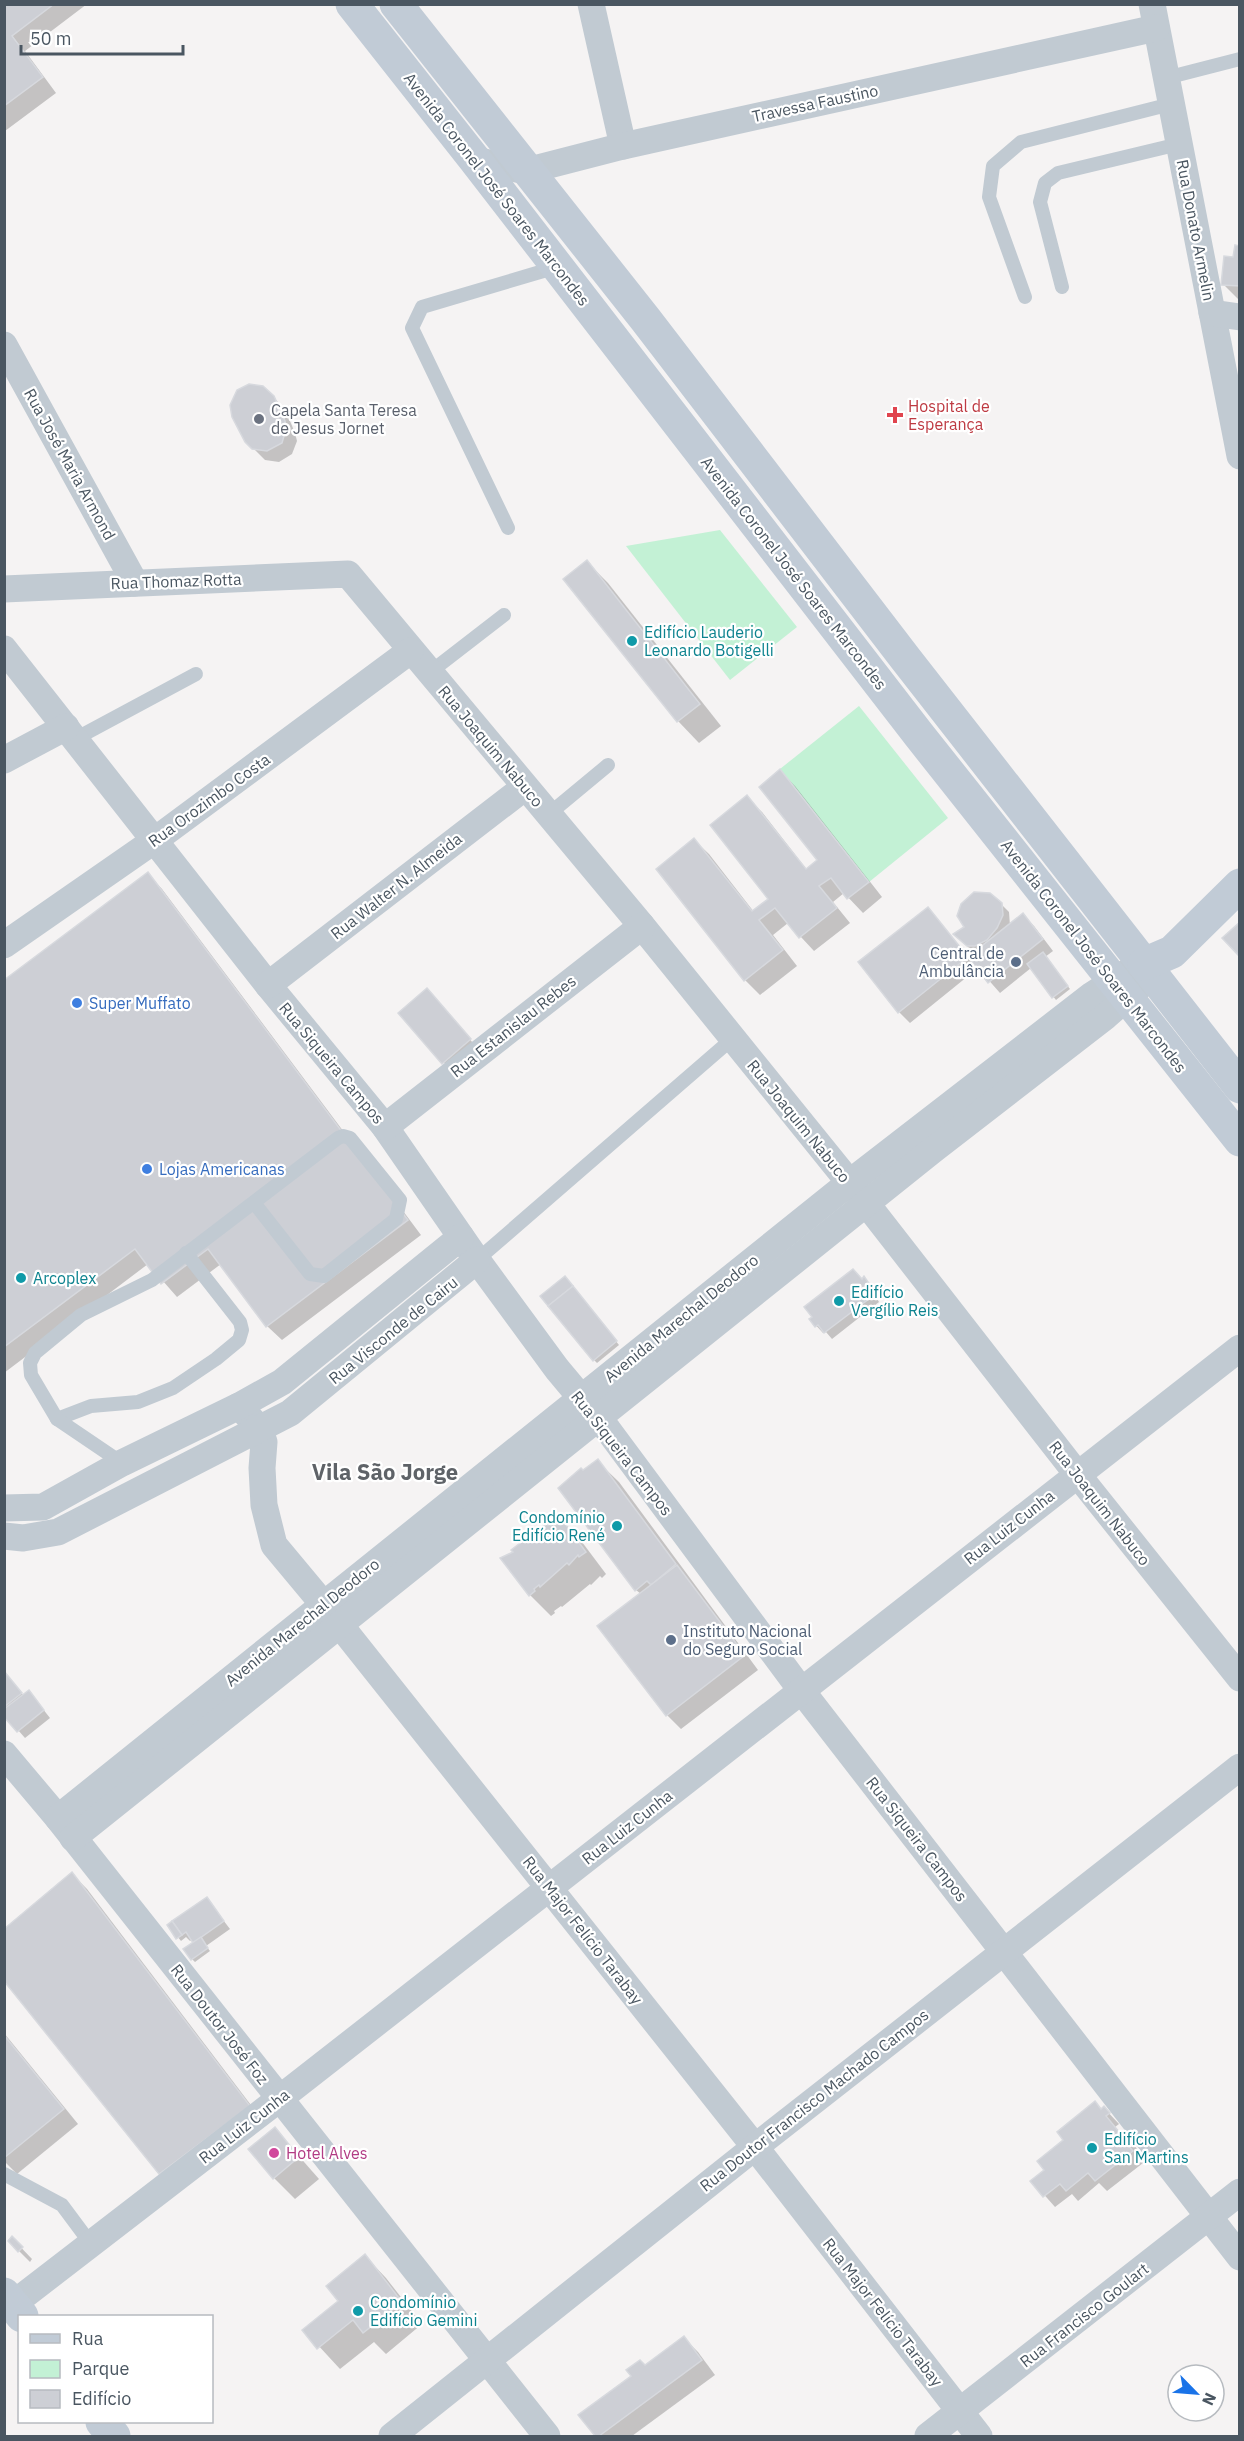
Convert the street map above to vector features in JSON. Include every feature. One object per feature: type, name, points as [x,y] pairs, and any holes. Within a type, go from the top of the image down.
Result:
[{"type":"main road","name":"Avenida Coronel José Soares Marcondes","points":[[352,4],[558,267],[891,668],[948,712],[1239,1087]]},
{"type":"main road","name":"Avenida Coronel José Soares Marcondes","points":[[396,4],[646,320],[891,668],[920,735],[1239,1140]]},
{"type":"main road","points":[[1148,969],[1172,952],[1239,885]]},
{"type":"main road","points":[[104,2423],[114,2436]]},
{"type":"street","points":[[591,4],[623,146]]},
{"type":"street","name":"Travessa Faustino","points":[[474,159],[526,171],[1154,16]]},
{"type":"street","name":"Rua Donato Armelin","points":[[1154,16],[1239,456]]},
{"type":"street","points":[[1212,313],[1239,317]]},
{"type":"street","name":"Rua José Maria Armond","points":[[4,345],[135,583]]},
{"type":"street","name":"Rua Thomaz Rotta","points":[[4,589],[348,574]]},
{"type":"street","name":"Rua Joaquim Nabuco","points":[[348,574],[642,926],[858,1193],[1239,1678]]},
{"type":"street","name":"Rua Siqueira Campos","points":[[4,649],[268,985],[385,1127],[477,1260],[801,1690],[1239,2257]]},
{"type":"street","name":"Rua Orozimbo Costa","points":[[4,945],[154,840],[410,651]]},
{"type":"street","points":[[4,760],[70,733]]},
{"type":"street","name":"Rua Walter N. Almeida","points":[[268,985],[525,787]]},
{"type":"street","name":"Rua Estanislau Rebes","points":[[385,1127],[642,926]]},
{"type":"street","name":"Avenida Marechal Deodoro","points":[[65,1828],[858,1193],[1148,969]]},
{"type":"street","name":"Rua Visconde de Cairu","points":[[4,1508],[43,1507],[122,1463],[239,1406],[282,1382],[461,1237]]},
{"type":"street","name":"Rua Visconde de Cairu","points":[[4,1536],[24,1538],[58,1532],[290,1413],[477,1260]]},
{"type":"street","name":"Rua Luiz Cunha","points":[[13,2305],[1239,1348]]},
{"type":"street","points":[[239,1406],[259,1428]]},
{"type":"street","name":"Rua Major Felício Tarabay","points":[[259,1428],[264,1442],[262,1468],[264,1505],[274,1545],[755,2147],[979,2436]]},
{"type":"street","name":"Rua Doutor José Foz","points":[[6,1759],[65,1828],[547,2436]]},
{"type":"street","name":"Rua Doutor Francisco Machado Campos","points":[[392,2436],[1239,1767]]},
{"type":"street","name":"Rua Francisco Goulart","points":[[928,2436],[1239,2192]]},
{"type":"lane","points":[[1166,78],[1239,59]]},
{"type":"lane","points":[[1025,297],[989,197],[993,166],[1021,142],[1171,104]]},
{"type":"lane","points":[[1062,287],[1040,202],[1045,183],[1058,173],[1179,144]]},
{"type":"lane","points":[[507,528],[412,328],[422,307],[558,267]]},
{"type":"lane","points":[[429,673],[504,615]]},
{"type":"lane","points":[[70,733],[196,674]]},
{"type":"lane","points":[[920,735],[948,712]]},
{"type":"lane","points":[[549,814],[608,765]]},
{"type":"lane","name":"Rua Visconde de Cairu","points":[[477,1260],[732,1039]]},
{"type":"lane","points":[[122,1463],[57,1419],[31,1375],[30,1363],[35,1353],[81,1315],[152,1280],[343,1136],[350,1138],[400,1200],[396,1219],[324,1276],[318,1277],[310,1274],[255,1203]]},
{"type":"lane","points":[[57,1419],[91,1406],[138,1402],[173,1388],[216,1359],[239,1340],[242,1330],[240,1322],[186,1253]]},
{"type":"lane","points":[[4,2174],[62,2205],[91,2244]]},
{"type":"green space","points":[[720,530],[797,627],[730,680],[626,546]]},
{"type":"green space","points":[[859,706],[948,818],[869,882],[780,769]]},
{"type":"building","points":[[4,4],[54,4],[12,36],[43,77],[4,106]]},
{"type":"building","points":[[1235,245],[1240,246],[1240,286],[1221,285],[1224,256],[1233,257]]},
{"type":"building","name":"Capela Santa Teresa de Jesus Jornet","points":[[249,384],[263,386],[274,396],[285,421],[286,429],[282,443],[267,451],[252,449],[245,442],[232,417],[230,405],[237,390]]},
{"type":"building","name":"Edifício Lauderio Leonardo Botigelli","points":[[587,560],[700,704],[677,722],[563,579]]},
{"type":"building","points":[[780,769],[869,882],[847,899],[831,878],[819,886],[837,908],[799,938],[775,908],[759,920],[783,950],[744,981],[656,869],[694,838],[752,911],[768,899],[710,825],[747,795],[806,869],[817,860],[759,787]]},
{"type":"building","points":[[148,872],[408,1220],[266,1327],[208,1249],[161,1284],[135,1249],[4,1347],[4,980]]},
{"type":"building","points":[[974,892],[990,893],[1002,903],[1003,915],[997,928],[987,940],[975,946],[967,946],[953,934],[964,927],[957,916],[961,904]]},
{"type":"building","points":[[928,907],[968,957],[898,1013],[858,962]]},
{"type":"building","points":[[1023,913],[1043,939],[988,983],[968,957]]},
{"type":"building","points":[[1240,922],[1240,957],[1222,938]]},
{"type":"building","points":[[1043,952],[1068,986],[1052,998],[1027,964]]},
{"type":"building","points":[[427,988],[471,1039],[442,1064],[398,1013]]},
{"type":"building","name":"Edifício Vergílio Reis","points":[[853,1269],[862,1279],[864,1276],[874,1295],[824,1333],[818,1325],[815,1327],[809,1319],[812,1317],[804,1307]]},
{"type":"building","points":[[565,1276],[573,1286],[548,1306],[540,1296]]},
{"type":"building","points":[[573,1286],[617,1341],[593,1361],[548,1306]]},
{"type":"building","name":"Condomínio Edifício René","points":[[598,1459],[676,1564],[651,1585],[647,1581],[635,1591],[558,1488],[581,1468],[583,1470]]},
{"type":"building","points":[[558,1514],[586,1552],[579,1557],[578,1555],[569,1565],[567,1563],[540,1587],[539,1585],[534,1589],[535,1591],[529,1596],[500,1558],[513,1552],[511,1550],[546,1523],[548,1525],[553,1522],[551,1520]]},
{"type":"building","name":"Instituto Nacional do Seguro Social","points":[[677,1565],[745,1655],[666,1716],[597,1626]]},
{"type":"building","points":[[4,1671],[22,1693],[4,1707]]},
{"type":"building","points":[[29,1690],[44,1710],[17,1732],[4,1717],[4,1709]]},
{"type":"building","points":[[72,1872],[250,2106],[159,2174],[4,1981],[4,1929]]},
{"type":"building","points":[[207,1897],[224,1921],[193,1943],[186,1932],[182,1935],[172,1921]]},
{"type":"building","points":[[172,1921],[182,1935],[176,1939],[167,1925]]},
{"type":"building","points":[[201,1937],[208,1948],[191,1960],[183,1949]]},
{"type":"building","points":[[4,2035],[64,2109],[4,2158]]},
{"type":"building","name":"Edifício San Martins","points":[[1095,2101],[1101,2109],[1104,2106],[1110,2113],[1106,2116],[1124,2138],[1127,2136],[1132,2142],[1128,2145],[1133,2151],[1095,2181],[1088,2173],[1066,2191],[1060,2184],[1043,2197],[1030,2181],[1044,2170],[1037,2161],[1063,2140],[1057,2132]]},
{"type":"building","name":"Hotel Alves","points":[[275,2127],[299,2157],[273,2179],[248,2149]]},
{"type":"building","points":[[12,2236],[23,2247],[18,2252],[8,2241]]},
{"type":"building","name":"Condomínio Edifício Gemini","points":[[365,2254],[402,2302],[363,2333],[353,2320],[317,2349],[302,2330],[338,2301],[326,2286]]},
{"type":"building","points":[[684,2336],[702,2360],[599,2436],[595,2436],[578,2415],[631,2376],[626,2370],[640,2360],[645,2365]]},
{"type":"place","name":"Hospital de Esperança","points":[[895,415]]},
{"type":"place","name":"Capela Santa Teresa de Jesus Jornet","points":[[259,419]]},
{"type":"place","name":"Edifício Lauderio Leonardo Botigelli","points":[[632,641]]},
{"type":"place","name":"Central de Ambulância","points":[[1016,962]]},
{"type":"place","name":"Super Muffato","points":[[77,1003]]},
{"type":"place","name":"Lojas Americanas","points":[[147,1169]]},
{"type":"place","name":"Arcoplex","points":[[21,1278]]},
{"type":"place","name":"Edifício Vergílio Reis","points":[[839,1301]]},
{"type":"place","name":"Condomínio Edifício René","points":[[617,1526]]},
{"type":"place","name":"Instituto Nacional do Seguro Social","points":[[671,1640]]},
{"type":"place","name":"Edifício San Martins","points":[[1092,2148]]},
{"type":"place","name":"Hotel Alves","points":[[274,2153]]},
{"type":"place","name":"Condomínio Edifício Gemini","points":[[358,2311]]},
{"type":"district","name":"Vila São Jorge","points":[[385,1472]]}]
